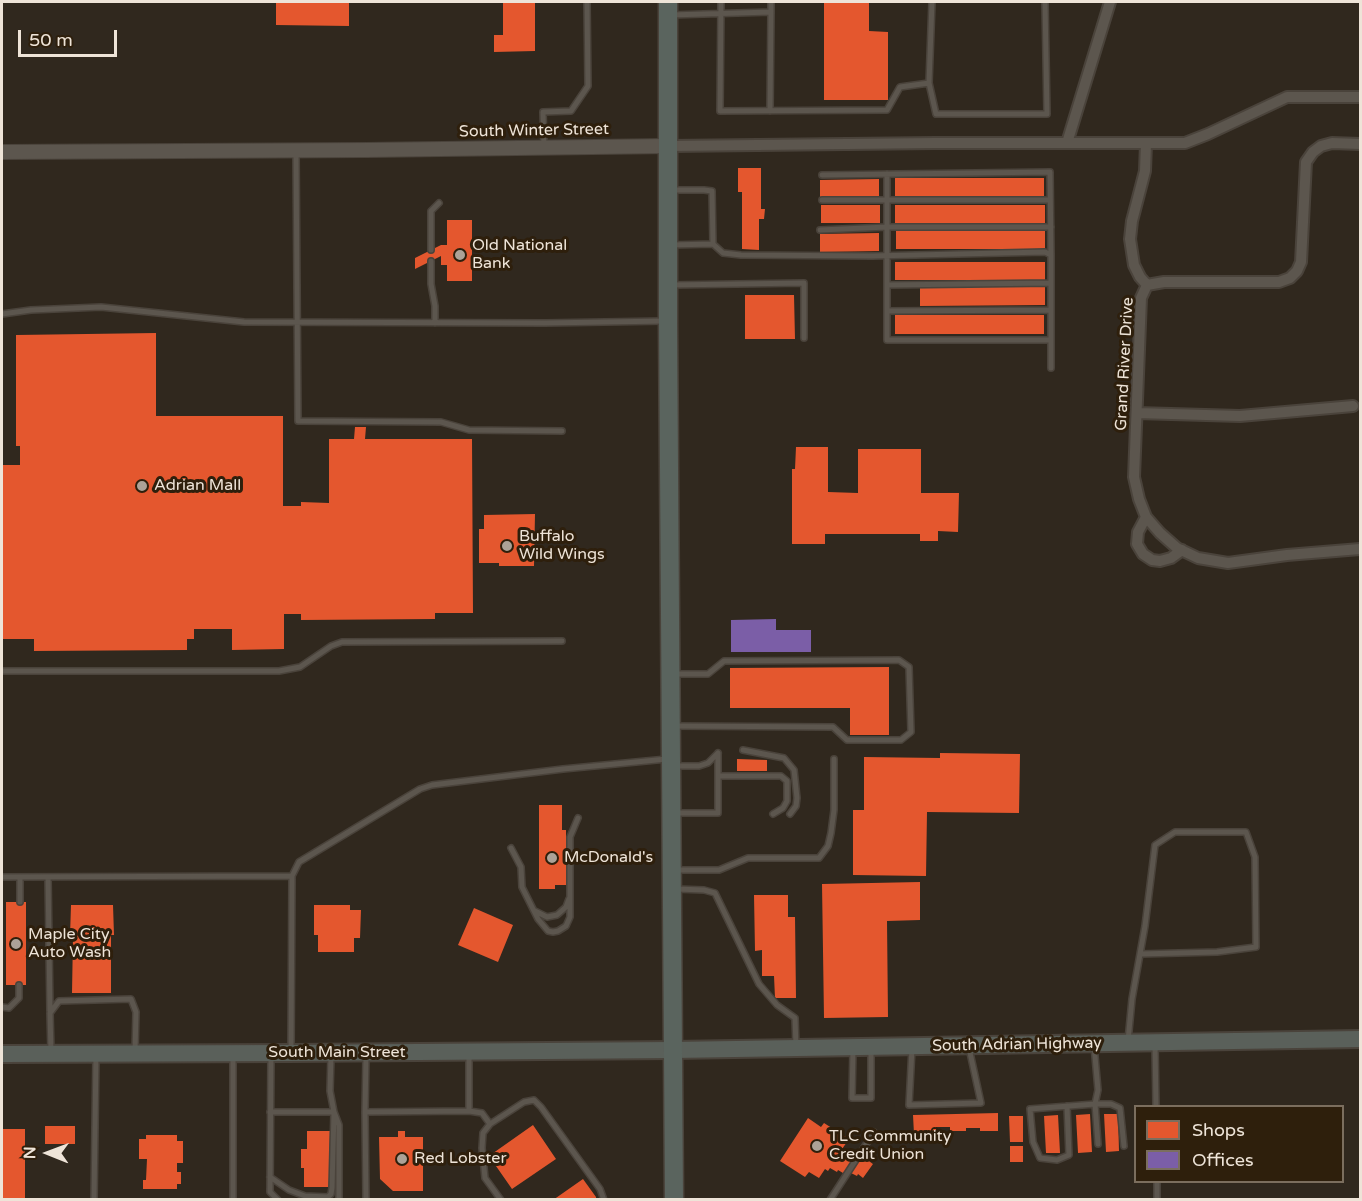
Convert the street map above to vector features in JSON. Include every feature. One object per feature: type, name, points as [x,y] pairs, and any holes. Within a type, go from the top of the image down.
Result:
[{"type":"highway","points":[[668,8],[674,1200]]},
{"type":"main road","name":"South Adrian Highway","points":[[673,1050],[1360,1040]]},
{"type":"main road","name":"South Main Street","points":[[2,1054],[673,1050]]},
{"type":"street","points":[[1067,143],[1110,2]]},
{"type":"street","name":"South Winter Street","points":[[2,152],[296,151],[935,142],[1185,143],[1287,97],[1360,97]]},
{"type":"street","points":[[1146,143],[1145,171],[1132,221],[1130,239],[1134,265],[1147,285]]},
{"type":"street","name":"Grand River Drive","points":[[1360,144],[1332,143],[1321,146],[1306,162],[1301,262],[1298,271],[1290,278],[1279,282],[1164,282],[1147,285],[1141,298],[1134,477],[1139,500],[1146,517],[1177,548],[1198,558],[1228,563],[1360,549]]},
{"type":"street","points":[[1137,413],[1240,416],[1353,406]]},
{"type":"street","points":[[1146,517],[1138,532],[1137,544],[1143,554],[1152,560],[1160,561],[1171,558],[1182,550]]},
{"type":"lane","points":[[544,148],[543,111],[571,111],[588,86],[587,2]]},
{"type":"lane","points":[[721,2],[720,111],[886,110],[900,87],[929,83]]},
{"type":"lane","points":[[770,111],[771,2]]},
{"type":"lane","points":[[932,2],[929,83],[936,114],[1047,114],[1045,2]]},
{"type":"lane","points":[[668,8],[721,14],[771,12]]},
{"type":"lane","points":[[296,151],[298,421],[441,422],[469,430],[562,431]]},
{"type":"lane","points":[[822,175],[1050,172],[1051,368]]},
{"type":"lane","points":[[887,174],[887,340],[1051,340]]},
{"type":"lane","points":[[668,190],[712,191],[713,244]]},
{"type":"lane","points":[[822,200],[1050,200]]},
{"type":"lane","points":[[431,250],[431,211],[439,203]]},
{"type":"lane","points":[[820,230],[887,227],[1050,227]]},
{"type":"lane","points":[[668,245],[713,244],[723,253],[741,255],[1036,252],[1051,255]]},
{"type":"lane","points":[[431,261],[435,322]]},
{"type":"lane","points":[[668,285],[804,283],[804,338]]},
{"type":"lane","points":[[887,285],[1051,283]]},
{"type":"lane","points":[[2,314],[32,310],[100,307],[223,320],[297,322],[668,321]]},
{"type":"lane","points":[[887,311],[1051,310]]},
{"type":"lane","points":[[2,671],[279,671],[300,668],[331,646],[342,642],[562,641]]},
{"type":"lane","points":[[671,674],[708,674],[724,661],[899,660],[909,667],[911,732],[901,740],[847,740],[833,727],[671,726]]},
{"type":"lane","points":[[743,750],[784,758],[794,770],[798,798],[796,807],[790,814]]},
{"type":"lane","points":[[291,1053],[292,876],[299,862],[420,789],[432,785],[671,762],[699,766],[708,763],[718,753],[718,813],[672,813]]},
{"type":"lane","points":[[672,870],[719,870],[748,858],[819,858],[828,846],[831,833],[834,810],[834,759]]},
{"type":"lane","points":[[718,776],[781,776],[787,781],[787,801],[783,808],[773,814]]},
{"type":"lane","points":[[512,848],[521,867],[522,887],[534,910],[546,929],[550,932],[558,931],[569,921],[570,837],[578,818]]},
{"type":"lane","points":[[1128,1043],[1132,999],[1140,954],[1145,926],[1155,845],[1175,832],[1246,832],[1255,857],[1256,947],[1217,952],[1140,954]]},
{"type":"lane","points":[[2,878],[292,876]]},
{"type":"lane","points":[[20,877],[20,902]]},
{"type":"lane","points":[[48,877],[51,1054]]},
{"type":"lane","points":[[672,889],[704,890],[715,893],[759,984],[777,1005],[795,1018],[796,1048]]},
{"type":"lane","points":[[534,910],[547,917],[557,915],[566,907],[570,895]]},
{"type":"lane","points":[[2,1007],[9,1008],[19,998],[19,985]]},
{"type":"lane","points":[[50,1012],[58,1001],[131,999],[136,1012],[135,1054]]},
{"type":"lane","points":[[1154,1042],[1156,1105]]},
{"type":"lane","points":[[1094,1043],[1098,1090],[1095,1104],[1098,1144]]},
{"type":"lane","points":[[912,1046],[909,1105],[981,1103],[968,1045]]},
{"type":"lane","points":[[853,1047],[852,1098],[871,1098],[871,1047]]},
{"type":"lane","points":[[469,1052],[469,1111]]},
{"type":"lane","points":[[94,1200],[96,1053]]},
{"type":"lane","points":[[233,1053],[233,1200]]},
{"type":"lane","points":[[271,1053],[270,1192],[278,1200]]},
{"type":"lane","points":[[332,1053],[330,1091],[339,1125],[339,1200]]},
{"type":"lane","points":[[366,1053],[366,1200]]},
{"type":"lane","points":[[501,1200],[485,1178],[483,1133],[490,1124],[524,1102],[534,1100],[600,1189],[604,1200]]},
{"type":"lane","points":[[1067,1106],[1069,1155],[1057,1160],[1040,1158],[1033,1142],[1030,1109],[1067,1106],[1095,1104],[1111,1104],[1120,1108],[1124,1146]]},
{"type":"lane","points":[[365,1112],[469,1111],[482,1113],[490,1124]]},
{"type":"lane","points":[[270,1112],[334,1112]]},
{"type":"lane","points":[[270,1177],[289,1190],[305,1196],[328,1197],[331,1194],[334,1112]]},
{"type":"lane","points":[[830,1200],[874,1132]]},
{"type":"lane","points":[[1157,1183],[1157,1200]]},
{"type":"building: Shops","points":[[276,2],[349,2],[349,26],[276,25]]},
{"type":"building: Shops","points":[[503,2],[535,2],[535,51],[494,52],[494,35],[503,35]]},
{"type":"building: Shops","points":[[824,2],[869,2],[869,31],[888,32],[888,100],[824,100]]},
{"type":"building: Shops","points":[[738,168],[761,168],[761,209],[765,209],[764,219],[759,219],[759,250],[742,249],[742,192],[738,192]]},
{"type":"building: Shops","points":[[895,178],[1044,178],[1044,197],[895,197]]},
{"type":"building: Shops","points":[[879,179],[879,197],[820,197],[820,180]]},
{"type":"building: Shops","points":[[821,205],[880,205],[880,223],[821,223]]},
{"type":"building: Shops","points":[[895,205],[1045,205],[1045,224],[895,224]]},
{"type":"building: Shops","name":"Old National Bank","points":[[447,220],[472,220],[472,281],[447,281],[447,265],[441,265],[441,256],[415,269],[415,258],[441,245],[447,245]]},
{"type":"building: Shops","points":[[896,230],[1045,230],[1045,249],[896,249]]},
{"type":"building: Shops","points":[[879,233],[879,251],[820,252],[820,234]]},
{"type":"building: Shops","points":[[895,262],[1045,262],[1045,280],[895,280]]},
{"type":"building: Shops","points":[[1045,286],[1045,305],[920,306],[920,287]]},
{"type":"building: Shops","points":[[745,295],[794,295],[795,339],[745,339]]},
{"type":"building: Shops","points":[[895,315],[1044,315],[1044,334],[895,334]]},
{"type":"building: Shops","name":"Adrian Mall","points":[[156,333],[156,416],[283,416],[283,506],[301,506],[301,502],[329,503],[329,439],[354,439],[355,427],[366,427],[365,439],[472,439],[473,613],[435,613],[435,619],[301,620],[301,614],[284,614],[284,649],[232,650],[232,629],[194,629],[194,639],[187,639],[187,650],[34,651],[34,639],[2,639],[2,465],[20,465],[20,446],[16,446],[16,335]]},
{"type":"building: Shops","points":[[796,447],[828,447],[828,492],[858,493],[858,449],[921,449],[921,493],[959,493],[958,532],[938,531],[938,541],[920,541],[920,534],[825,534],[825,544],[792,544],[792,469],[795,469]]},
{"type":"building: Shops","name":"Buffalo Wild Wings","points":[[535,514],[534,566],[499,566],[499,563],[479,563],[479,529],[484,529],[484,515]]},
{"type":"building: Shops","points":[[889,667],[889,735],[850,735],[850,708],[730,708],[730,668]]},
{"type":"building: Shops","points":[[940,753],[1020,754],[1019,813],[927,812],[926,876],[853,875],[853,810],[864,810],[864,757],[940,758]]},
{"type":"building: Shops","points":[[737,759],[767,760],[767,771],[737,771]]},
{"type":"building: Shops","name":"McDonald's","points":[[539,805],[562,805],[562,830],[566,830],[566,885],[555,885],[555,889],[539,889]]},
{"type":"building: Shops","points":[[920,882],[920,920],[887,921],[888,1017],[824,1018],[822,884]]},
{"type":"building: Shops","points":[[754,895],[788,895],[788,917],[795,917],[796,998],[775,998],[774,976],[762,976],[762,950],[755,951]]},
{"type":"building: Shops","name":"Maple City Auto Wash","points":[[6,902],[26,902],[26,985],[6,985]]},
{"type":"building: Shops","points":[[71,905],[113,905],[111,993],[72,993]]},
{"type":"building: Shops","points":[[314,905],[350,905],[350,910],[361,910],[360,938],[354,938],[354,952],[318,952],[318,935],[314,935]]},
{"type":"building: Shops","points":[[474,908],[513,925],[498,962],[458,945]]},
{"type":"building: Shops","points":[[998,1113],[998,1131],[966,1128],[966,1131],[950,1131],[950,1127],[936,1127],[936,1133],[914,1134],[913,1115]]},
{"type":"building: Shops","points":[[1090,1114],[1092,1152],[1078,1153],[1076,1115]]},
{"type":"building: Shops","points":[[1104,1114],[1118,1114],[1119,1151],[1106,1152]]},
{"type":"building: Shops","points":[[1058,1115],[1060,1153],[1046,1153],[1044,1116]]},
{"type":"building: Shops","points":[[1009,1116],[1023,1116],[1023,1142],[1010,1142]]},
{"type":"building: Shops","name":"TLC Community Credit Union","points":[[808,1118],[821,1127],[824,1123],[849,1139],[840,1152],[851,1159],[852,1156],[857,1160],[866,1159],[873,1164],[863,1178],[858,1174],[857,1176],[851,1173],[850,1175],[845,1171],[843,1173],[838,1170],[837,1172],[830,1168],[828,1171],[825,1169],[819,1178],[809,1172],[805,1177],[780,1161]]},
{"type":"building: Shops","points":[[533,1125],[556,1159],[512,1189],[489,1156]]},
{"type":"building: Shops","points":[[45,1126],[75,1126],[75,1144],[45,1144]]},
{"type":"building: Shops","points":[[2,1129],[25,1129],[25,1200],[2,1200]]},
{"type":"building: Shops","points":[[307,1131],[330,1131],[329,1187],[304,1187],[301,1149],[307,1149]]},
{"type":"building: Shops","name":"Red Lobster","points":[[398,1131],[405,1131],[405,1137],[423,1137],[425,1164],[423,1164],[423,1191],[393,1191],[380,1179],[379,1137],[398,1137]]},
{"type":"building: Shops","points":[[146,1135],[177,1135],[177,1141],[183,1141],[183,1163],[177,1163],[177,1172],[181,1172],[181,1184],[177,1184],[177,1189],[143,1189],[147,1159],[139,1159],[139,1139],[146,1139]]},
{"type":"building: Shops","points":[[1010,1146],[1023,1146],[1023,1162],[1010,1162]]},
{"type":"building: Shops","points":[[583,1179],[596,1200],[553,1200]]},
{"type":"building: Offices","points":[[776,619],[776,630],[811,630],[811,652],[731,652],[731,620]]},
{"type":"place","name":"Old National Bank","points":[[460,255]]},
{"type":"place","name":"Adrian Mall","points":[[142,486]]},
{"type":"place","name":"Buffalo Wild Wings","points":[[507,546]]},
{"type":"place","name":"McDonald's","points":[[552,858]]},
{"type":"place","name":"Maple City Auto Wash","points":[[16,944]]},
{"type":"place","name":"TLC Community Credit Union","points":[[817,1146]]},
{"type":"place","name":"Red Lobster","points":[[402,1159]]}]
